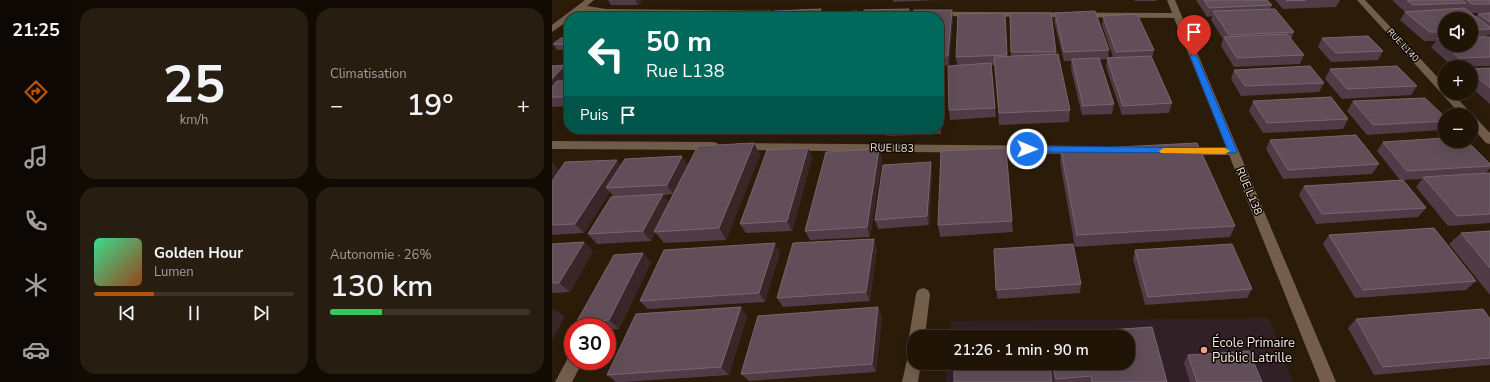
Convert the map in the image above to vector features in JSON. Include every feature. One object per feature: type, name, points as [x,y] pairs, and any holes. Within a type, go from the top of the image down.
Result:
[{"type":"street","points":[[574,12],[590,0]]},
{"type":"street","name":"RUE L138","points":[[1171,0],[1328,382]]},
{"type":"street","name":"RUE L140","points":[[1361,0],[1438,83]]},
{"type":"street","points":[[579,8],[606,11],[720,12]]},
{"type":"street","points":[[944,14],[1177,16]]},
{"type":"street","points":[[552,29],[564,20]]},
{"type":"street","name":"RUE L140","points":[[1453,100],[1461,108]]},
{"type":"street","points":[[1478,127],[1490,140]]},
{"type":"street","name":"RUE L83","points":[[552,145],[1098,150]]},
{"type":"street","points":[[1177,151],[1233,151]]},
{"type":"street","points":[[918,330],[923,294]]},
{"type":"street","points":[[563,382],[570,370]]},
{"type":"street","points":[[910,382],[912,370]]},
{"type":"shaded area","name":"École Primaire Public Latrille","points":[[1269,318],[1293,382],[946,382],[947,370],[1135,370],[1135,330],[950,330],[951,321]]},
{"type":"building","points":[[1204,0],[1267,0],[1272,5],[1209,8]]},
{"type":"building","points":[[1407,0],[1461,0],[1466,3],[1413,5]]},
{"type":"building","points":[[1467,0],[1490,0],[1490,4],[1472,4]]},
{"type":"building","points":[[1464,8],[1469,12],[1438,12],[1438,32],[1430,32],[1405,12]]},
{"type":"building","points":[[821,9],[820,12],[774,11]]},
{"type":"building","points":[[909,9],[909,12],[863,12],[864,10]]},
{"type":"building","points":[[1275,9],[1294,32],[1229,35],[1213,11]]},
{"type":"building","points":[[914,10],[952,10],[948,56],[944,56],[944,12],[914,12]]},
{"type":"building","points":[[1095,11],[1109,50],[1064,52],[1055,13]]},
{"type":"building","points":[[1005,13],[1007,55],[956,57],[958,14]]},
{"type":"building","points":[[1010,13],[1051,13],[1056,52],[1011,52]]},
{"type":"building","points":[[1490,13],[1490,22],[1478,14]]},
{"type":"building","points":[[1137,14],[1154,50],[1116,52],[1103,16]]},
{"type":"building","points":[[1478,18],[1490,27],[1490,29],[1478,30]]},
{"type":"building","points":[[1287,34],[1304,55],[1237,58],[1224,37]]},
{"type":"building","points":[[1368,36],[1383,51],[1336,53],[1322,38]]},
{"type":"building","points":[[1478,37],[1490,37],[1490,57],[1459,58],[1452,52],[1478,52]]},
{"type":"building","points":[[561,38],[564,38],[564,45],[553,44]]},
{"type":"building","points":[[1058,54],[1070,110],[999,113],[994,57]]},
{"type":"building","points":[[1151,56],[1172,103],[1123,106],[1107,58]]},
{"type":"building","points":[[1099,58],[1114,104],[1083,106],[1072,59]]},
{"type":"building","points":[[991,63],[995,108],[949,110],[948,66]]},
{"type":"building","points":[[564,65],[552,79],[552,66]]},
{"type":"building","points":[[1310,66],[1324,83],[1245,86],[1234,70]]},
{"type":"building","points":[[1397,66],[1417,86],[1347,89],[1330,69]]},
{"type":"building","points":[[1490,68],[1490,88],[1478,78],[1478,69]]},
{"type":"building","points":[[557,81],[564,81],[564,97],[552,97],[552,87]]},
{"type":"building","points":[[1331,97],[1348,119],[1267,123],[1253,101]]},
{"type":"building","points":[[1425,98],[1438,110],[1438,121],[1373,125],[1353,101]]},
{"type":"building","points":[[1356,135],[1379,164],[1288,170],[1270,140]]},
{"type":"building","points":[[1438,138],[1438,148],[1474,148],[1490,164],[1490,166],[1407,171],[1383,142]]},
{"type":"building","points":[[754,143],[719,228],[654,232],[698,146]]},
{"type":"building","points":[[1197,143],[1235,226],[1077,235],[1061,150]]},
{"type":"building","points":[[808,148],[787,221],[740,224],[767,150]]},
{"type":"building","points":[[1006,148],[1012,221],[938,225],[941,151]]},
{"type":"building","points":[[879,149],[867,227],[805,231],[826,152]]},
{"type":"building","points":[[682,156],[667,185],[606,188],[625,159]]},
{"type":"building","points":[[617,160],[575,224],[552,225],[552,181],[565,162]]},
{"type":"building","points":[[931,162],[927,216],[875,220],[883,165]]},
{"type":"building","points":[[1490,173],[1490,214],[1457,216],[1423,177]]},
{"type":"building","points":[[1403,180],[1426,208],[1322,214],[1304,186]]},
{"type":"building","points":[[663,194],[643,231],[588,234],[611,197]]},
{"type":"building","points":[[1434,228],[1476,281],[1363,290],[1329,235]]},
{"type":"building","points":[[1490,231],[1490,268],[1461,233]]},
{"type":"building","points":[[874,239],[866,292],[777,298],[793,243]]},
{"type":"building","points":[[584,242],[559,283],[552,283],[552,244]]},
{"type":"building","points":[[775,243],[759,293],[640,301],[664,250]]},
{"type":"building","points":[[1073,244],[1081,284],[996,290],[994,249]]},
{"type":"building","points":[[1232,244],[1252,289],[1148,297],[1135,250]]},
{"type":"building","points":[[643,253],[610,318],[579,318],[614,255]]},
{"type":"building","points":[[741,307],[721,367],[607,375],[609,370],[616,370],[616,356],[636,314]]},
{"type":"building","points":[[878,307],[872,364],[741,374],[758,316]]},
{"type":"building","points":[[1483,309],[1490,319],[1490,358],[1383,367],[1356,319]]},
{"type":"building","points":[[1152,327],[1167,382],[1092,382],[1091,376],[1056,379],[1054,370],[1135,370],[1135,330],[1108,330]]},
{"type":"building","points":[[1249,351],[1262,382],[1197,382],[1188,355]]},
{"type":"building","points":[[954,370],[1051,370],[1052,382],[954,382]]},
{"type":"slow traffic","points":[[1164,151],[1225,151]]},
{"type":"place","name":"École Primaire Public Latrille","points":[[1204,350]]},
{"type":"route","points":[[1027,149],[1233,151],[1194,56]]}]
